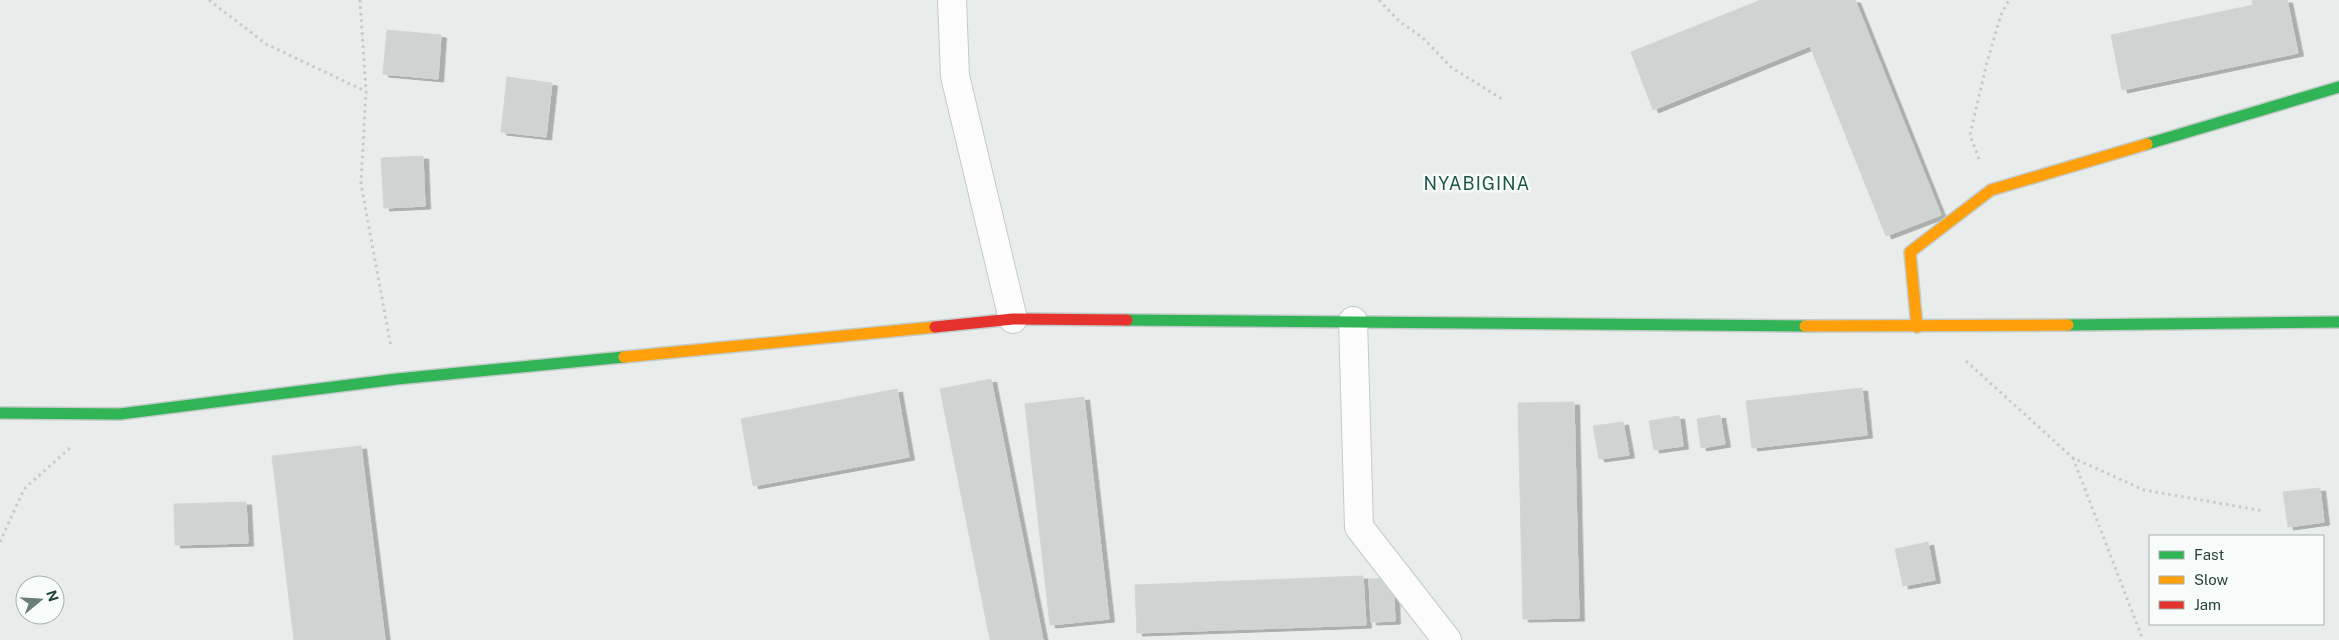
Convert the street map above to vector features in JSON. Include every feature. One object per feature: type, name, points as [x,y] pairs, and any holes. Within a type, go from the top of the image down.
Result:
[{"type":"street","points":[[952,0],[955,76],[1014,319]]},
{"type":"street","points":[[1922,327],[1910,252],[1991,190],[2339,88]]},
{"type":"street","points":[[0,413],[120,414],[397,379],[1014,319],[1922,327],[2339,322]]},
{"type":"street","points":[[1353,321],[1359,527],[1447,640]]},
{"type":"path","points":[[209,0],[266,44],[366,91]]},
{"type":"path","points":[[360,0],[366,91],[361,184],[397,379]]},
{"type":"path","points":[[1379,0],[1400,22],[1422,37],[1452,68],[1502,99]]},
{"type":"path","points":[[1991,190],[1970,135],[1987,62],[2001,15],[2009,0]]},
{"type":"path","points":[[1922,327],[2073,458],[2144,490],[2264,511]]},
{"type":"path","points":[[0,542],[24,489],[75,445]]},
{"type":"path","points":[[2073,458],[2143,640]]},
{"type":"building","points":[[1761,0],[1855,0],[1941,215],[1886,236],[1810,46],[1653,110],[1631,52]]},
{"type":"building","points":[[2252,0],[2287,0],[2298,53],[2122,90],[2111,35],[2253,5]]},
{"type":"building","points":[[387,30],[441,35],[438,79],[383,74]]},
{"type":"building","points":[[507,77],[552,83],[546,137],[501,132]]},
{"type":"building","points":[[423,156],[425,206],[384,208],[381,158]]},
{"type":"building","points":[[991,379],[1043,640],[990,640],[940,389]]},
{"type":"building","points":[[1862,388],[1867,435],[1752,448],[1746,401]]},
{"type":"building","points":[[897,389],[909,457],[753,486],[741,419]]},
{"type":"building","points":[[1084,397],[1109,619],[1050,625],[1025,404]]},
{"type":"building","points":[[1574,402],[1579,618],[1523,619],[1518,403]]},
{"type":"building","points":[[1720,415],[1725,444],[1701,448],[1697,419]]},
{"type":"building","points":[[1679,416],[1683,446],[1654,450],[1649,421]]},
{"type":"building","points":[[1623,422],[1629,455],[1599,459],[1593,426]]},
{"type":"building","points":[[361,446],[385,640],[294,640],[272,456]]},
{"type":"building","points":[[2320,488],[2324,522],[2288,527],[2283,492]]},
{"type":"building","points":[[246,502],[248,543],[175,545],[174,504]]},
{"type":"building","points":[[1928,542],[1935,580],[1903,586],[1895,549]]},
{"type":"building","points":[[1363,576],[1366,625],[1137,633],[1135,585]]},
{"type":"building","points":[[1393,578],[1395,621],[1371,622],[1369,579]]},
{"type":"traffic: fast","points":[[2147,144],[2339,87]]},
{"type":"traffic: fast","points":[[1127,320],[1805,326]]},
{"type":"traffic: fast","points":[[2068,325],[2339,322]]},
{"type":"traffic: fast","points":[[0,413],[120,414],[397,379],[624,357]]},
{"type":"traffic: slow","points":[[1917,327],[1910,252],[1991,190],[2147,144]]},
{"type":"traffic: slow","points":[[1805,326],[2068,325]]},
{"type":"traffic: slow","points":[[624,357],[935,327]]},
{"type":"traffic: jam","points":[[935,327],[1013,319],[1127,320]]},
{"type":"district","name":"NYABIGINA","points":[[1477,184]]}]
